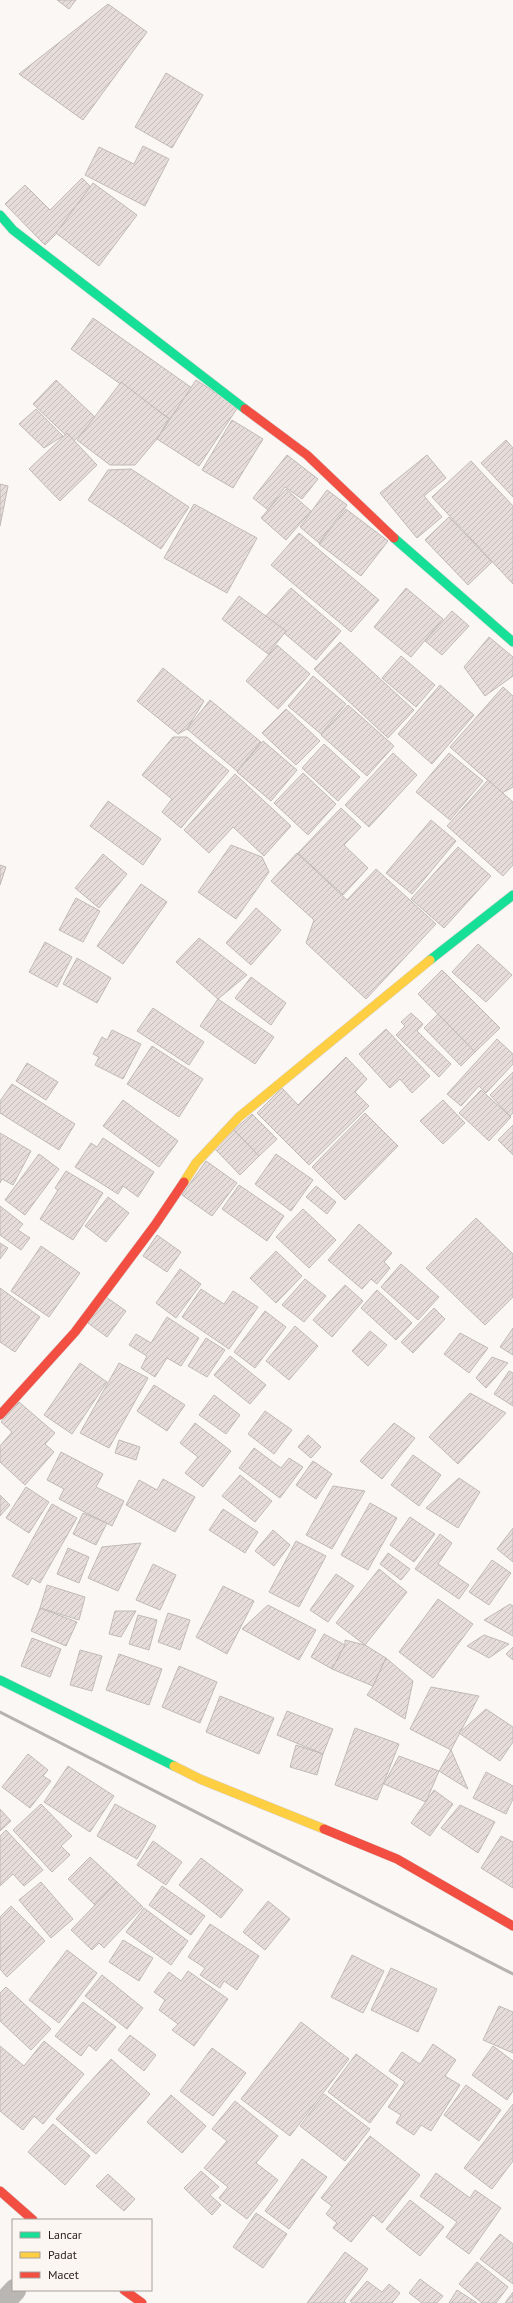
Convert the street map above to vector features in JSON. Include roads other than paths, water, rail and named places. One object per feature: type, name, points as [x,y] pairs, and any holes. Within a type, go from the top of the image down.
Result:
[{"type":"street","points":[[0,215],[19,235],[164,348],[307,455],[392,537],[513,642]]},
{"type":"street","points":[[0,1415],[75,1332],[155,1225],[196,1163],[239,1117],[424,965],[513,896]]},
{"type":"street","points":[[0,1680],[200,1779],[397,1859],[513,1926]]},
{"type":"street","points":[[0,2191],[32,2219]]},
{"type":"street","points":[[3,2303],[14,2291]]},
{"type":"street","points":[[125,2291],[142,2303]]},
{"type":"railway","points":[[0,1712],[513,1974]]}]
